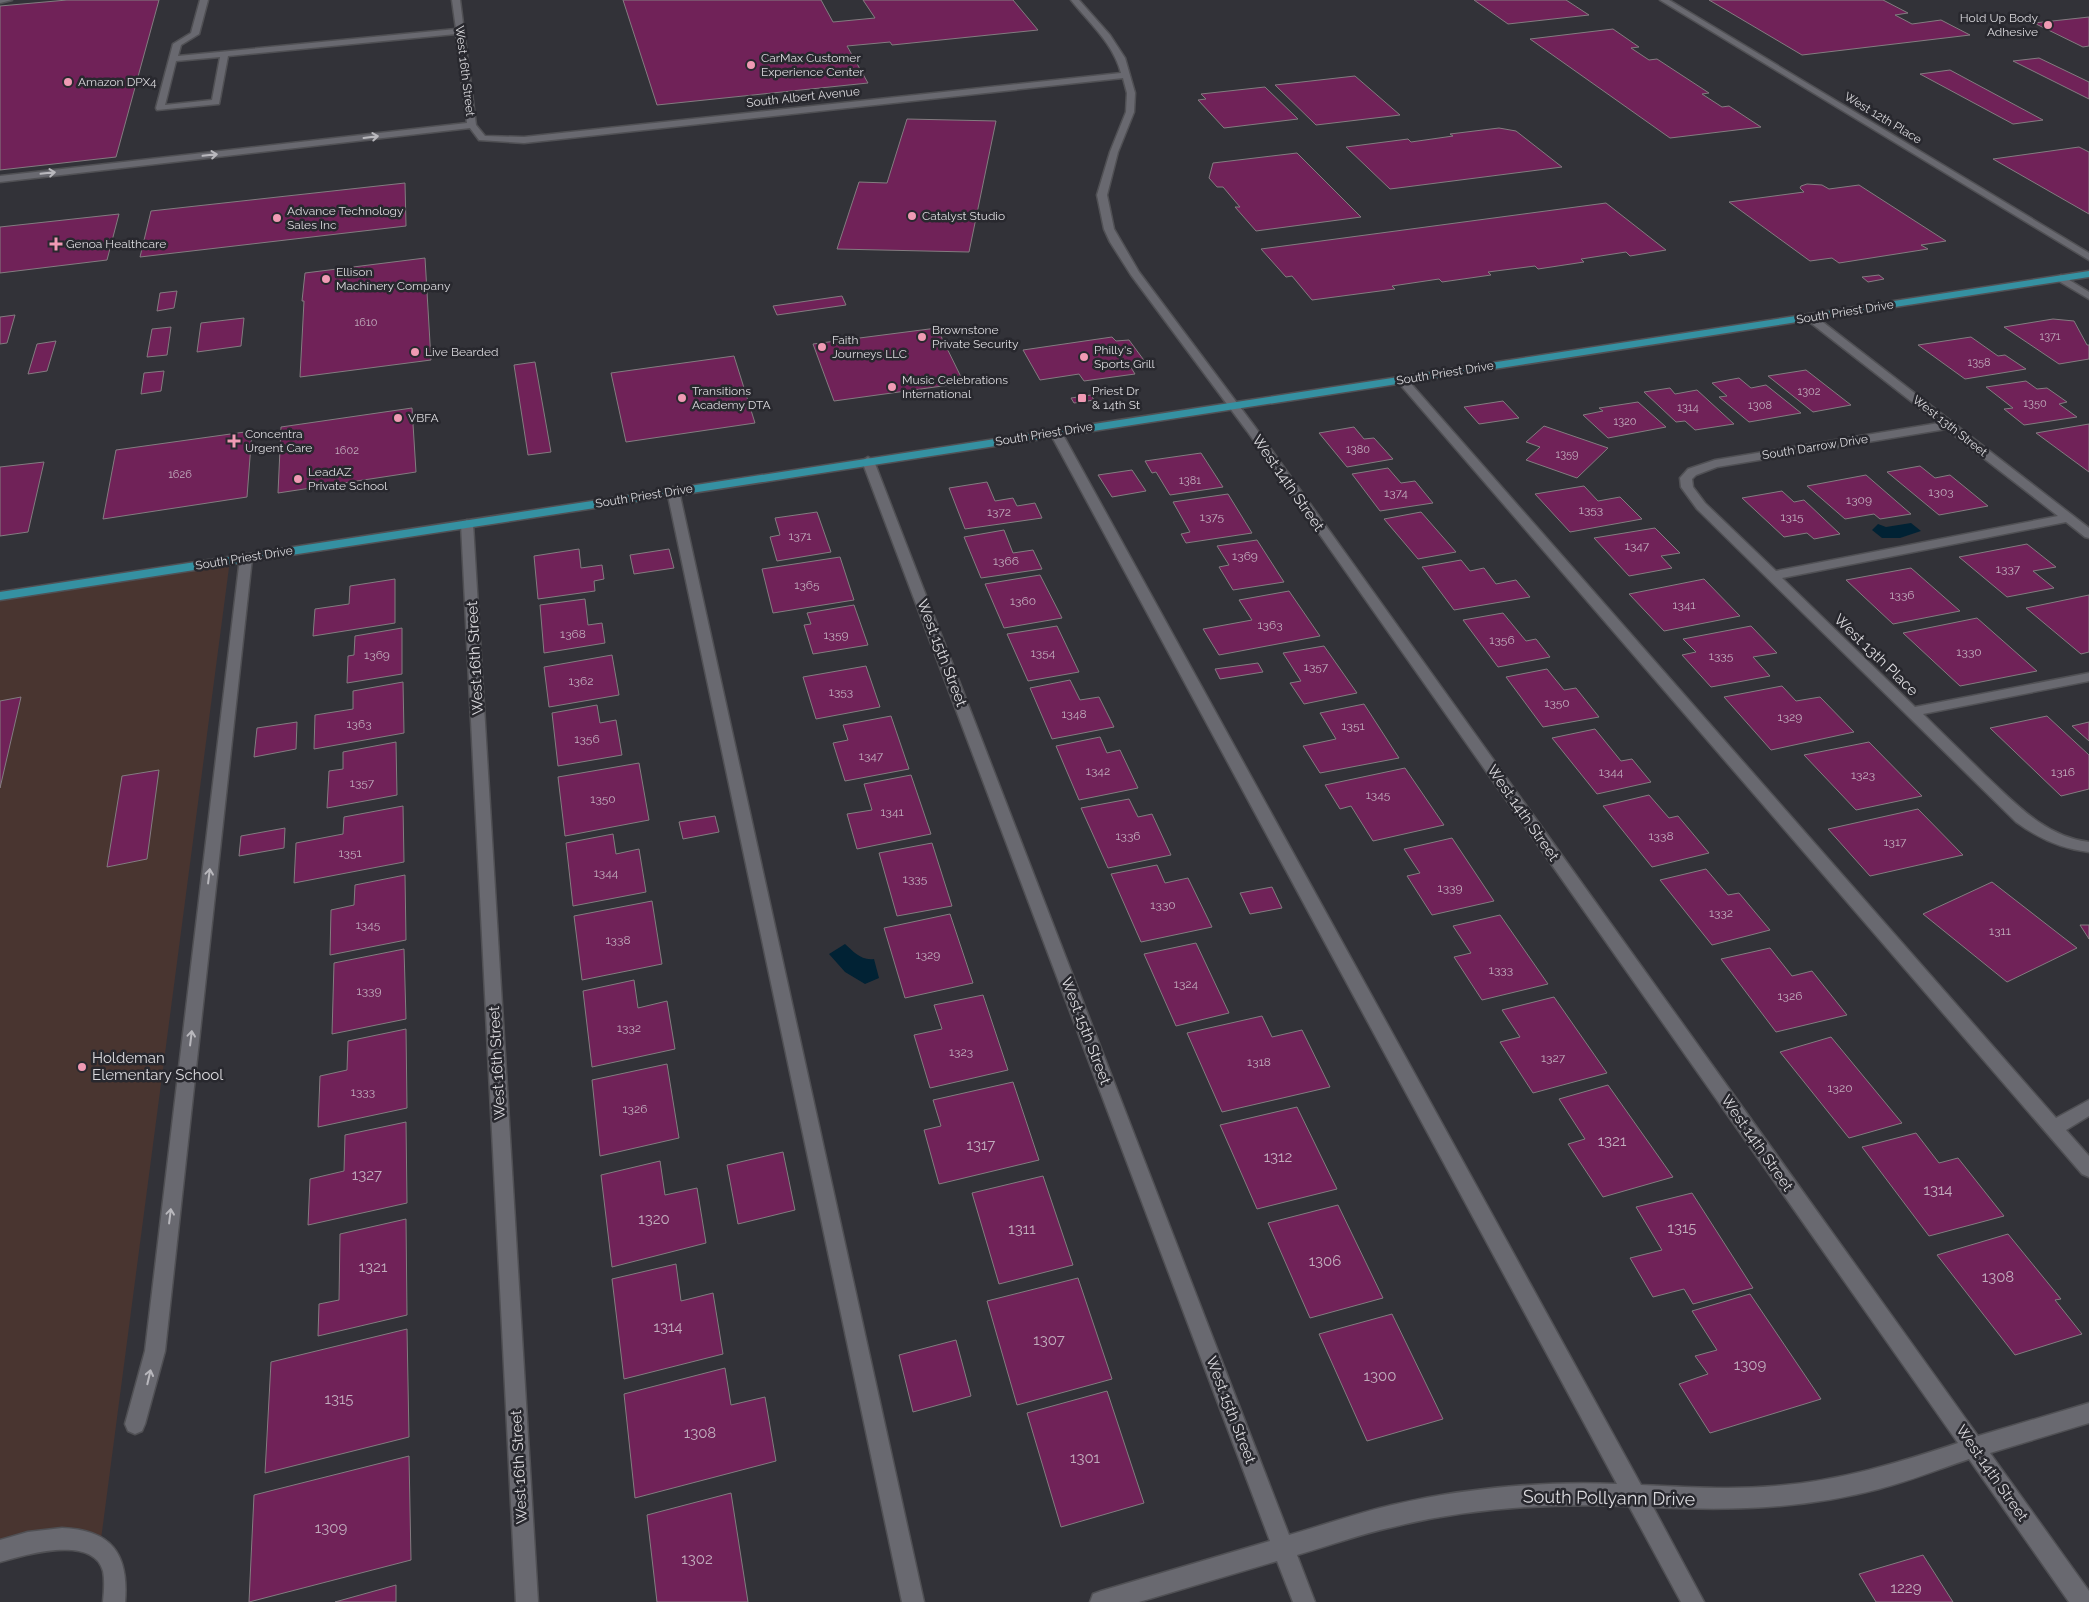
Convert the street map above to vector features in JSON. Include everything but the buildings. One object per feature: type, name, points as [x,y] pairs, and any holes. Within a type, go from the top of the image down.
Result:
[{"type":"main road","name":"South Priest Drive","points":[[0,596],[2089,274]]},
{"type":"street","points":[[0,1],[8,0]]},
{"type":"street","points":[[204,0],[196,34],[177,44],[160,108],[216,102],[224,54]]},
{"type":"street","name":"West 16th Street","points":[[456,0],[472,126],[482,138]]},
{"type":"street","name":"West 14th Street","points":[[1075,0],[1107,36],[1121,58],[1131,93],[1130,112],[1114,152],[1102,195],[1109,228],[1115,242],[1135,273],[1233,405],[2083,1602]]},
{"type":"street","name":"West 12th Place","points":[[1664,0],[2089,257]]},
{"type":"street","points":[[172,59],[460,31]]},
{"type":"street","name":"South Albert Avenue","points":[[482,138],[503,140],[534,139],[1127,75]]},
{"type":"street","points":[[0,179],[472,126]]},
{"type":"street","points":[[2061,278],[2089,296]]},
{"type":"street","name":"West 13th Street","points":[[1811,318],[2089,534]]},
{"type":"street","points":[[1402,380],[2089,1169]]},
{"type":"street","name":"South Darrow Drive","points":[[1686,478],[1692,472],[1715,464],[1948,425]]},
{"type":"street","points":[[1056,432],[1693,1602]]},
{"type":"street","name":"West 15th Street","points":[[868,461],[1304,1602]]},
{"type":"street","name":"West 13th Place","points":[[1686,478],[1687,487],[1701,506],[2021,818],[2039,831],[2059,841],[2089,847]]},
{"type":"street","points":[[673,492],[913,1602]]},
{"type":"street","points":[[1772,576],[2068,518]]},
{"type":"street","name":"West 16th Street","points":[[467,524],[527,1602]]},
{"type":"street","points":[[135,1424],[154,1351],[246,558]]},
{"type":"street","points":[[1911,712],[2089,677]]},
{"type":"street","points":[[2054,1129],[2089,1107]]},
{"type":"street","name":"South Pollyann Drive","points":[[1102,1602],[1392,1516],[1488,1499],[1567,1495],[1635,1495],[1726,1500],[1825,1491],[1867,1482],[2089,1413]]},
{"type":"street","points":[[0,1551],[50,1540],[79,1538],[100,1547],[112,1564],[115,1590],[114,1602]]},
{"type":"shaded area","name":"Holdeman Elementary School","points":[[230,560],[100,1547],[0,1551],[0,596]]},
{"type":"water","points":[[1911,523],[1921,531],[1900,538],[1882,538],[1872,530],[1878,524],[1886,527]]},
{"type":"water","points":[[845,944],[861,957],[874,959],[879,978],[865,984],[845,972],[829,954]]},
{"type":"place","name":"Hold Up Body Adhesive","points":[[2048,25]]},
{"type":"place","name":"CarMax Customer Experience Center","points":[[751,65]]},
{"type":"place","name":"Amazon DPX4","points":[[68,82]]},
{"type":"place","name":"Catalyst Studio","points":[[912,216]]},
{"type":"place","name":"Advance Technology Sales Inc","points":[[277,218]]},
{"type":"place","name":"Genoa Healthcare","points":[[56,244]]},
{"type":"place","name":"Ellison Machinery Company","points":[[326,279]]},
{"type":"place","name":"Brownstone Private Security","points":[[922,337]]},
{"type":"place","name":"Faith Journeys LLC","points":[[822,347]]},
{"type":"place","name":"Live Bearded","points":[[415,352]]},
{"type":"place","name":"Philly's Sports Grill","points":[[1084,357]]},
{"type":"place","name":"Music Celebrations International","points":[[892,387]]},
{"type":"place","name":"Transitions Academy DTA","points":[[682,398]]},
{"type":"place","name":"Priest Dr & 14th St","points":[[1082,398]]},
{"type":"place","name":"VBFA","points":[[398,418]]},
{"type":"place","name":"Concentra Urgent Care","points":[[234,441]]},
{"type":"place","name":"LeadAZ Private School","points":[[298,479]]},
{"type":"place","name":"Holdeman Elementary School","points":[[82,1067]]}]
